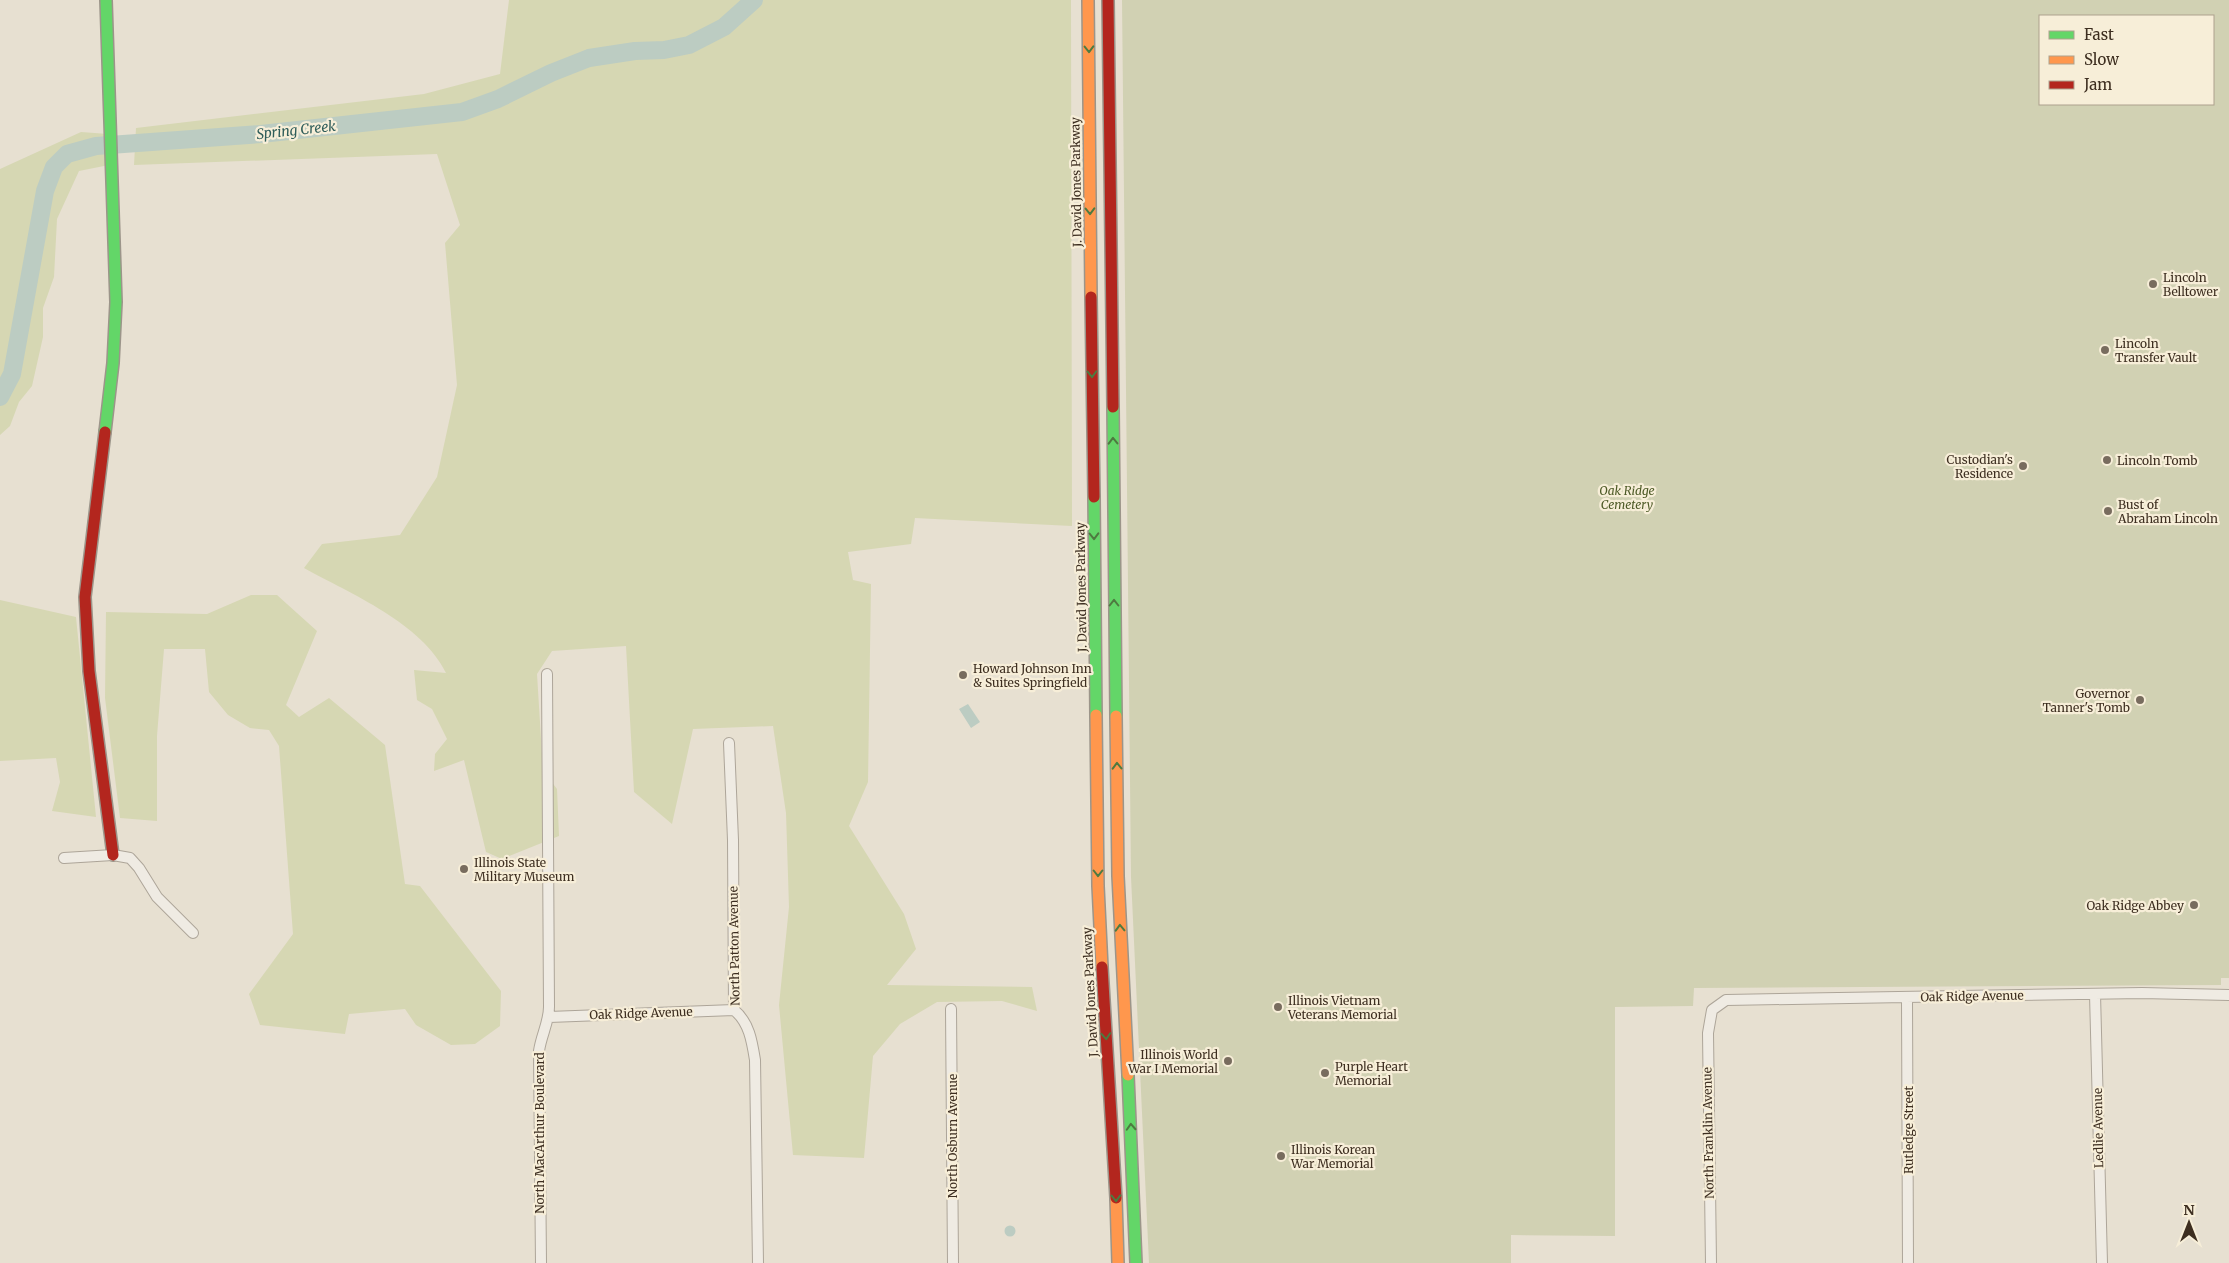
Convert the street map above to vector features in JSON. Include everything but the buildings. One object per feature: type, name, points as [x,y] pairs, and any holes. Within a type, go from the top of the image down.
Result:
[{"type":"main road","points":[[106,0],[116,302],[113,363],[84,597],[89,670],[112,855]]},
{"type":"main road","name":"J. David Jones Parkway","points":[[1088,0],[1098,886],[1101,967],[1114,1149],[1118,1263]]},
{"type":"main road","points":[[1108,0],[1118,876],[1136,1263]]},
{"type":"street","name":"North MacArthur Boulevard","points":[[540,1263],[539,1051],[542,1031],[549,1017],[547,674]]},
{"type":"street","name":"North Patton Avenue","points":[[729,743],[733,840],[734,1010],[741,1016],[748,1029],[755,1060],[758,1263]]},
{"type":"street","points":[[64,858],[112,855],[130,858],[157,897],[193,933]]},
{"type":"street","name":"Ledlie Avenue","points":[[2095,994],[2102,1263]]},
{"type":"street","name":"Oak Ridge Avenue","points":[[1716,1005],[1726,1000],[1763,998],[2229,994]]},
{"type":"street","name":"Rutledge Street","points":[[1907,998],[1908,1263]]},
{"type":"street","name":"North Franklin Avenue","points":[[1710,1263],[1708,1033],[1709,1016],[1716,1005]]},
{"type":"street","name":"North Osburn Avenue","points":[[951,1009],[953,1263]]},
{"type":"street","name":"Oak Ridge Avenue","points":[[549,1017],[734,1010]]},
{"type":"green space","points":[[509,0],[1071,0],[1072,526],[915,518],[911,544],[848,552],[853,580],[871,584],[868,782],[849,826],[904,914],[916,949],[887,985],[1032,987],[1037,1011],[1002,1001],[937,1002],[900,1024],[873,1056],[864,1158],[793,1155],[779,1005],[789,907],[786,813],[773,726],[693,729],[672,824],[634,792],[626,646],[552,651],[537,674],[543,771],[557,789],[559,836],[502,859],[486,852],[464,760],[434,771],[435,754],[447,739],[432,709],[417,700],[414,670],[446,673],[435,655],[420,639],[384,612],[304,568],[322,544],[400,535],[437,477],[457,385],[445,243],[460,225],[437,154],[134,165],[136,128],[424,94],[500,74]]},
{"type":"green space","name":"Oak Ridge Cemetery","points":[[1122,0],[2229,0],[2229,978],[2221,978],[2221,985],[1694,988],[1693,1006],[1615,1007],[1615,1236],[1511,1235],[1511,1263],[1149,1263],[1131,877]]},
{"type":"green space","points":[[81,132],[108,134],[109,165],[79,171],[57,219],[54,277],[43,308],[43,337],[32,386],[19,402],[10,426],[0,435],[0,169]]},
{"type":"green space","points":[[251,595],[277,595],[317,631],[286,705],[299,717],[329,698],[385,745],[405,884],[420,886],[501,991],[500,1026],[475,1044],[451,1045],[416,1025],[405,1009],[349,1014],[345,1034],[260,1025],[249,994],[293,934],[279,746],[269,730],[250,728],[228,715],[209,692],[205,649],[164,649],[157,736],[157,821],[120,818],[105,698],[106,612],[207,614]]},
{"type":"green space","points":[[0,600],[76,617],[96,817],[52,811],[60,782],[56,758],[0,761]]},
{"type":"shaded area","points":[[968,704],[980,722],[971,728],[959,709]]},
{"type":"shaded area","points":[[1010,1225],[1016,1231],[1010,1237],[1004,1231]]},
{"type":"waterway","name":"Spring Creek","points":[[0,397],[12,374],[45,191],[54,167],[67,154],[96,146],[261,134],[462,112],[498,99],[551,73],[589,58],[635,51],[664,50],[689,45],[724,27],[754,0]]},
{"type":"traffic: fast","points":[[105,432],[113,363],[116,302],[106,0]]},
{"type":"traffic: fast","points":[[1113,407],[1116,716]]},
{"type":"traffic: fast","points":[[1094,497],[1096,715]]},
{"type":"traffic: fast","points":[[1128,1075],[1136,1263]]},
{"type":"traffic: slow","points":[[1088,0],[1091,297]]},
{"type":"traffic: slow","points":[[1096,715],[1098,886],[1102,967]]},
{"type":"traffic: slow","points":[[1116,716],[1118,876],[1128,1075]]},
{"type":"traffic: slow","points":[[1116,1198],[1118,1263]]},
{"type":"traffic: jam","points":[[1108,0],[1113,407]]},
{"type":"traffic: jam","points":[[1091,297],[1094,497]]},
{"type":"traffic: jam","points":[[105,432],[85,597],[89,671],[113,855]]},
{"type":"traffic: jam","points":[[1102,967],[1116,1198]]},
{"type":"place","name":"Lincoln Belltower","points":[[2153,284]]},
{"type":"place","name":"Lincoln Transfer Vault","points":[[2105,350]]},
{"type":"place","name":"Lincoln Tomb","points":[[2107,460]]},
{"type":"place","name":"Custodian's Residence","points":[[2023,466]]},
{"type":"place","name":"Bust of Abraham Lincoln","points":[[2108,511]]},
{"type":"place","name":"Howard Johnson Inn & Suites Springfield","points":[[963,675]]},
{"type":"place","name":"Governor Tanner's Tomb","points":[[2140,700]]},
{"type":"place","name":"Illinois State Military Museum","points":[[464,869]]},
{"type":"place","name":"Oak Ridge Abbey","points":[[2194,905]]},
{"type":"place","name":"Illinois Vietnam Veterans Memorial","points":[[1278,1007]]},
{"type":"place","name":"Illinois World War I Memorial","points":[[1228,1061]]},
{"type":"place","name":"Purple Heart Memorial","points":[[1325,1073]]},
{"type":"place","name":"Illinois Korean War Memorial","points":[[1281,1156]]}]
